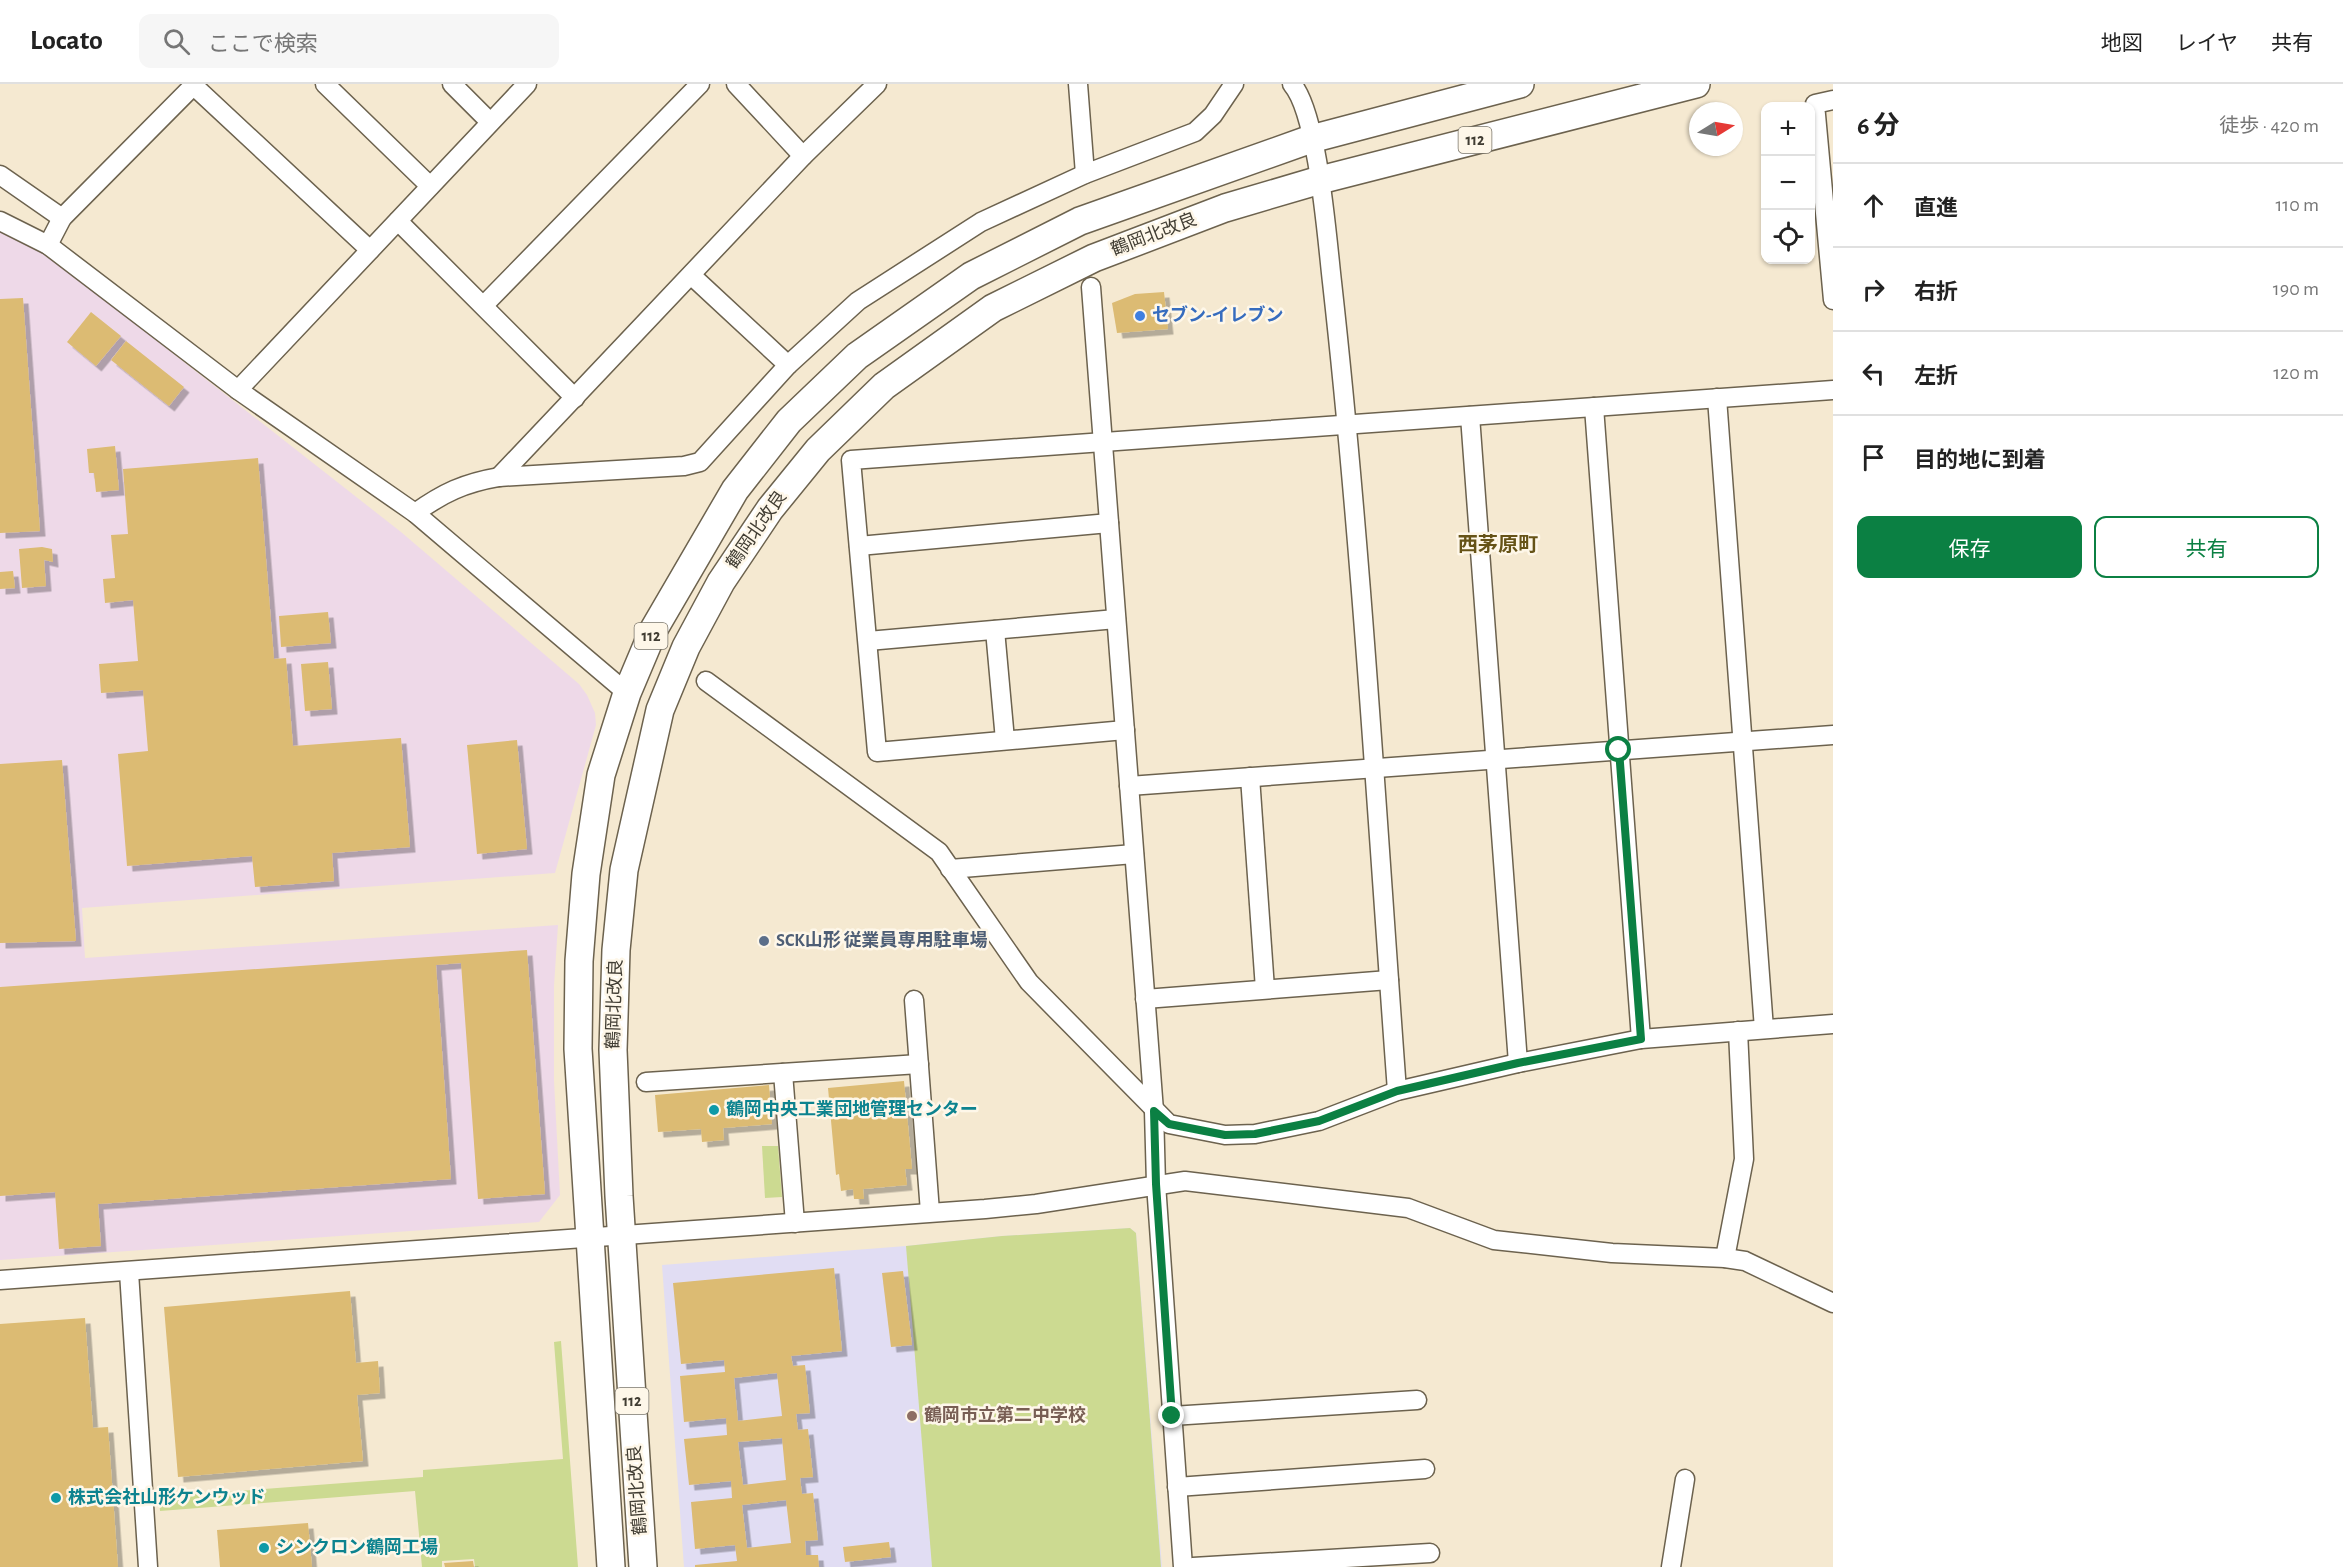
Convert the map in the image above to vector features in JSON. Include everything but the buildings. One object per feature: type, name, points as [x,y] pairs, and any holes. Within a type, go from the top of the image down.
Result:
[{"type":"highway","name":"鶴岡北改良","points":[[611,1567],[578,1049],[579,961],[586,874],[601,775],[627,693],[654,629],[735,490],[789,421],[857,356],[971,276],[1080,221],[1311,139],[1520,84]]},
{"type":"highway","name":"鶴岡北改良","points":[[643,1567],[613,1050],[616,950],[624,870],[660,710],[686,647],[720,582],[770,509],[818,450],[884,386],[993,308],[1094,258],[1225,208],[1320,180],[1696,84]]},
{"type":"street","points":[[325,84],[430,186]]},
{"type":"street","points":[[452,84],[490,122]]},
{"type":"street","points":[[238,390],[527,84]]},
{"type":"street","points":[[484,305],[700,84]]},
{"type":"street","points":[[736,84],[803,156]]},
{"type":"street","points":[[499,477],[803,156],[877,84]]},
{"type":"street","points":[[1078,84],[1084,174]]},
{"type":"street","points":[[415,513],[443,493],[499,477],[684,466],[700,462],[788,365],[858,301],[981,222],[1084,174],[1195,132],[1213,115],[1234,84]]},
{"type":"street","points":[[1292,84],[1301,96],[1320,180],[1348,425],[1397,1091]]},
{"type":"street","points":[[48,245],[62,218],[195,85],[370,250]]},
{"type":"street","points":[[1833,100],[1815,104],[1827,162],[1833,300]]},
{"type":"street","points":[[0,175],[62,218]]},
{"type":"street","points":[[398,220],[575,398]]},
{"type":"street","points":[[0,221],[48,245],[238,390],[415,513],[627,693]]},
{"type":"street","points":[[691,275],[788,365]]},
{"type":"street","points":[[1091,287],[1154,1111],[1156,1184],[1183,1567]]},
{"type":"street","points":[[1125,730],[877,752],[851,460],[1833,390]]},
{"type":"street","points":[[1717,398],[1764,1029]]},
{"type":"street","points":[[1594,407],[1641,1039]]},
{"type":"street","points":[[1470,416],[1518,1063]]},
{"type":"street","points":[[859,546],[1109,523]]},
{"type":"street","points":[[867,641],[1116,619]]},
{"type":"street","points":[[995,630],[1005,740]]},
{"type":"street","points":[[706,681],[939,852],[1029,982],[1169,1124],[1225,1135],[1255,1134],[1319,1121],[1397,1091],[1518,1063],[1641,1039],[1833,1024]]},
{"type":"street","points":[[1129,786],[1833,735]]},
{"type":"street","points":[[1250,777],[1265,989]]},
{"type":"street","points":[[950,869],[1134,854]]},
{"type":"street","points":[[1145,999],[1389,980]]},
{"type":"street","points":[[914,1000],[930,1212]]},
{"type":"street","points":[[1725,1258],[1744,1159],[1738,1031]]},
{"type":"street","points":[[646,1082],[919,1064]]},
{"type":"street","points":[[783,1073],[795,1222]]},
{"type":"street","points":[[0,1280],[1036,1204],[1185,1181],[1408,1208],[1494,1240],[1612,1253],[1725,1258],[1764,1268],[1799,1289],[1833,1303]]},
{"type":"street","points":[[129,1272],[148,1567]]},
{"type":"street","points":[[1172,1416],[1417,1400]]},
{"type":"street","points":[[1178,1487],[1425,1469]]},
{"type":"street","points":[[1671,1567],[1685,1479]]},
{"type":"street","points":[[1193,1567],[1430,1553]]},
{"type":"shaded area","points":[[0,232],[22,239],[41,250],[401,532],[579,684],[587,695],[595,713],[596,725],[555,873],[82,908],[85,958],[558,925],[554,986],[554,1081],[560,1195],[539,1222],[0,1260]]},
{"type":"shaded area","name":"鶴岡市立第二中学校","points":[[1130,1228],[1136,1233],[1162,1567],[684,1567],[662,1265],[906,1246],[1002,1236]]},
{"type":"green space","points":[[762,1146],[778,1146],[782,1197],[765,1198]]},
{"type":"green space","points":[[1130,1228],[1136,1233],[1161,1567],[932,1567],[906,1246],[1002,1236]]},
{"type":"green space","points":[[561,1341],[578,1567],[475,1567],[474,1559],[442,1561],[442,1567],[422,1567],[415,1491],[160,1511],[159,1497],[423,1477],[423,1470],[563,1459],[554,1342]]},
{"type":"place","name":"セブン-イレブン","points":[[1140,316]]},
{"type":"place","name":"SCK山形 従業員専用駐車場","points":[[764,941]]},
{"type":"place","name":"鶴岡中央工業団地管理センター","points":[[714,1110]]},
{"type":"place","name":"鶴岡市立第二中学校","points":[[912,1416]]},
{"type":"place","name":"株式会社山形ケンウッド","points":[[56,1498]]},
{"type":"place","name":"シンクロン鶴岡工場","points":[[264,1548]]},
{"type":"district","name":"西茅原町","points":[[1498,545]]},
{"type":"route","points":[[1172,1416],[1156,1184],[1154,1111],[1169,1124],[1225,1135],[1255,1134],[1319,1121],[1397,1091],[1518,1063],[1641,1039],[1619,750]]}]
